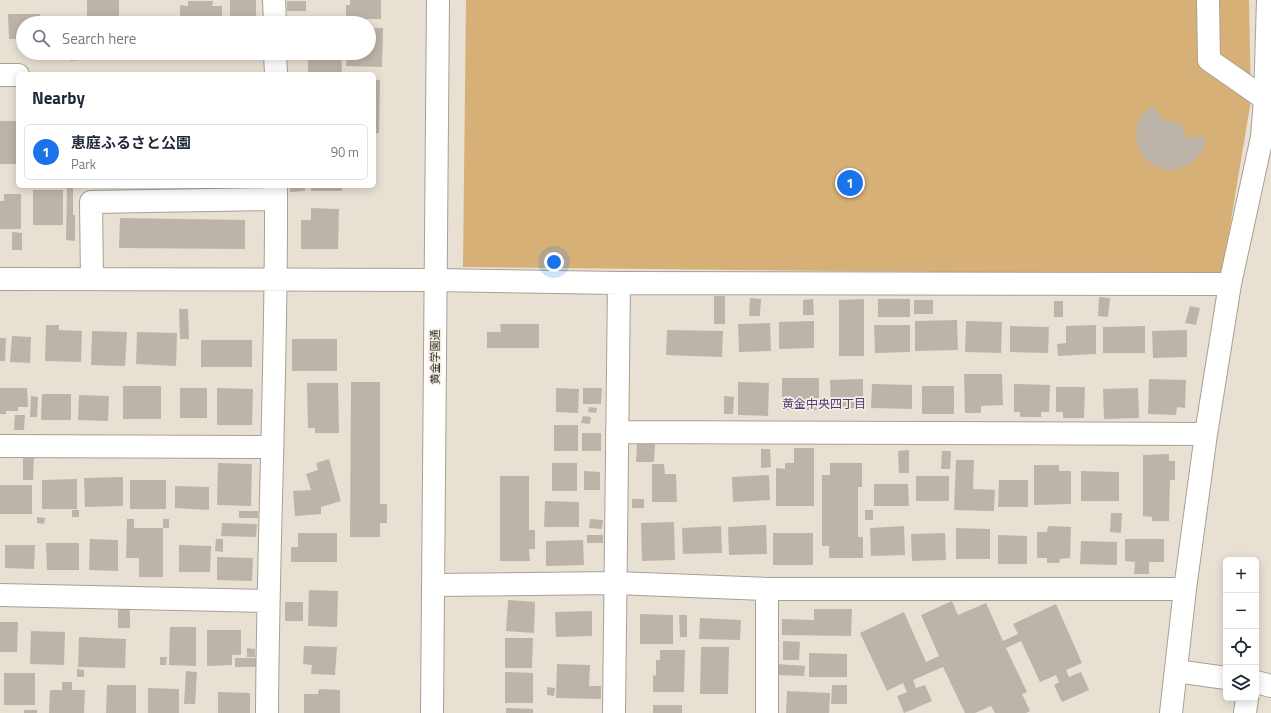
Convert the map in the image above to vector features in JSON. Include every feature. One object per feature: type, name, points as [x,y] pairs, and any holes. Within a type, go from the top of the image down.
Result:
[{"type":"street","points":[[274,0],[275,16]]},
{"type":"street","name":"黄金学園通","points":[[432,713],[438,0]]},
{"type":"street","points":[[1208,0],[1209,60],[1266,99]]},
{"type":"street","points":[[1171,713],[1185,590],[1206,434],[1230,284],[1262,137],[1266,99],[1268,0]]},
{"type":"street","points":[[275,60],[276,72]]},
{"type":"street","points":[[0,75],[16,75]]},
{"type":"street","points":[[92,279],[91,202],[276,192],[276,279],[268,601],[267,713]]},
{"type":"street","points":[[0,279],[436,280],[619,283],[1230,284]]},
{"type":"street","points":[[614,713],[619,283]]},
{"type":"street","points":[[618,432],[1206,434]]},
{"type":"street","points":[[0,446],[272,447]]},
{"type":"street","points":[[433,585],[616,583],[767,589],[1185,590]]},
{"type":"street","points":[[767,589],[767,713]]},
{"type":"street","points":[[0,595],[268,601]]},
{"type":"street","points":[[1176,671],[1223,678]]},
{"type":"street","points":[[1259,683],[1271,686]]},
{"type":"street","points":[[1246,713],[1247,701]]},
{"type":"shaded area","points":[[466,0],[1249,0],[1251,100],[1222,275],[463,267]]},
{"type":"building","points":[[87,0],[119,0],[119,16],[87,16]]},
{"type":"building","points":[[230,0],[256,0],[256,16],[230,16]]},
{"type":"building","points":[[350,0],[381,0],[381,19],[376,19],[376,16],[346,16],[346,5],[350,5]]},
{"type":"building","points":[[188,1],[213,1],[212,6],[222,6],[222,16],[180,16],[180,5],[188,6]]},
{"type":"building","points":[[287,1],[306,1],[306,11],[287,11]]},
{"type":"building","points":[[8,14],[40,14],[40,16],[16,16],[16,39],[9,39]]},
{"type":"building","points":[[376,28],[383,28],[382,67],[346,66],[346,60],[376,60]]},
{"type":"building","points":[[308,60],[341,60],[342,72],[308,72]]},
{"type":"building","points":[[376,80],[380,80],[379,133],[376,133]]},
{"type":"building","points":[[1152,106],[1165,121],[1181,124],[1186,137],[1206,137],[1203,150],[1195,160],[1184,167],[1172,170],[1159,168],[1148,161],[1140,151],[1136,139],[1137,126],[1143,114]]},
{"type":"building","points":[[0,121],[16,121],[16,164],[0,164]]},
{"type":"building","points":[[67,188],[73,188],[75,241],[66,240]]},
{"type":"building","points":[[290,188],[305,188],[305,191],[290,192]]},
{"type":"building","points":[[311,188],[342,188],[342,191],[311,191]]},
{"type":"building","points":[[33,190],[63,190],[63,225],[33,225]]},
{"type":"building","points":[[4,194],[21,194],[21,229],[0,229],[0,201],[4,201]]},
{"type":"building","points":[[311,208],[339,209],[338,249],[301,249],[301,220],[311,220]]},
{"type":"building","points":[[120,218],[245,220],[245,249],[119,248]]},
{"type":"building","points":[[12,232],[22,233],[22,250],[12,250]]},
{"type":"building","points":[[714,296],[725,296],[725,324],[714,324]]},
{"type":"building","points":[[1099,297],[1110,298],[1108,317],[1098,316]]},
{"type":"building","points":[[750,298],[761,299],[760,316],[749,316]]},
{"type":"building","points":[[813,299],[814,315],[803,315],[803,300]]},
{"type":"building","points":[[864,299],[864,356],[839,356],[839,300]]},
{"type":"building","points":[[878,299],[910,299],[910,317],[878,317]]},
{"type":"building","points":[[914,300],[933,300],[933,314],[914,314]]},
{"type":"building","points":[[1054,301],[1063,301],[1063,317],[1054,317]]},
{"type":"building","points":[[1190,306],[1200,308],[1196,325],[1185,323]]},
{"type":"building","points":[[179,309],[188,309],[189,339],[180,339]]},
{"type":"building","points":[[957,320],[958,350],[915,351],[915,321]]},
{"type":"building","points":[[814,321],[814,348],[779,349],[779,322]]},
{"type":"building","points":[[966,321],[1002,322],[1001,353],[965,352]]},
{"type":"building","points":[[770,323],[771,351],[739,352],[738,324]]},
{"type":"building","points":[[500,324],[539,324],[539,348],[487,348],[487,332],[501,332]]},
{"type":"building","points":[[46,325],[59,325],[59,330],[82,331],[81,362],[45,361]]},
{"type":"building","points":[[874,325],[910,325],[910,352],[875,353]]},
{"type":"building","points":[[1096,325],[1096,354],[1058,356],[1057,344],[1066,343],[1066,326]]},
{"type":"building","points":[[1010,326],[1049,327],[1048,353],[1010,352]]},
{"type":"building","points":[[1145,326],[1145,353],[1103,353],[1103,327]]},
{"type":"building","points":[[667,330],[723,331],[722,357],[666,355]]},
{"type":"building","points":[[1187,330],[1187,357],[1153,358],[1152,331]]},
{"type":"building","points":[[92,331],[127,332],[125,366],[91,365]]},
{"type":"building","points":[[137,332],[177,333],[176,366],[136,364]]},
{"type":"building","points":[[12,336],[31,337],[30,363],[10,362]]},
{"type":"building","points":[[0,338],[6,338],[5,361],[0,361]]},
{"type":"building","points":[[292,339],[337,339],[337,371],[292,371]]},
{"type":"building","points":[[201,340],[252,340],[252,367],[201,367]]},
{"type":"building","points":[[964,374],[1002,374],[1003,405],[981,406],[981,413],[965,413]]},
{"type":"building","points":[[782,378],[819,378],[819,410],[782,410]]},
{"type":"building","points":[[863,379],[863,408],[831,408],[830,380]]},
{"type":"building","points":[[1149,379],[1186,380],[1185,408],[1177,407],[1176,415],[1148,414]]},
{"type":"building","points":[[351,382],[380,382],[380,504],[387,504],[387,523],[380,523],[380,537],[350,537]]},
{"type":"building","points":[[738,382],[769,383],[768,416],[738,415]]},
{"type":"building","points":[[307,383],[338,383],[339,433],[315,433],[315,428],[308,428]]},
{"type":"building","points":[[872,384],[912,385],[912,409],[871,408]]},
{"type":"building","points":[[1014,384],[1050,385],[1049,412],[1041,412],[1041,417],[1020,417],[1020,412],[1014,412]]},
{"type":"building","points":[[123,386],[161,386],[161,419],[123,419]]},
{"type":"building","points":[[922,386],[954,386],[954,414],[922,414]]},
{"type":"building","points":[[1056,387],[1085,387],[1084,418],[1063,418],[1063,412],[1056,412]]},
{"type":"building","points":[[0,388],[27,388],[28,407],[18,407],[18,411],[6,411],[6,414],[0,414]]},
{"type":"building","points":[[180,388],[207,388],[207,418],[180,418]]},
{"type":"building","points":[[217,388],[253,389],[252,425],[217,425]]},
{"type":"building","points":[[556,388],[579,389],[578,413],[556,412]]},
{"type":"building","points":[[583,388],[602,388],[601,404],[583,404]]},
{"type":"building","points":[[1138,388],[1139,418],[1104,419],[1103,389]]},
{"type":"building","points":[[42,394],[71,394],[71,420],[41,420]]},
{"type":"building","points":[[79,395],[109,396],[108,421],[78,420]]},
{"type":"building","points":[[31,396],[38,397],[37,417],[30,417]]},
{"type":"building","points":[[724,396],[734,397],[733,414],[724,414]]},
{"type":"building","points":[[589,407],[597,408],[596,413],[588,412]]},
{"type":"building","points":[[15,415],[25,415],[24,430],[14,430]]},
{"type":"building","points":[[583,416],[591,417],[590,424],[581,423]]},
{"type":"building","points":[[554,425],[578,425],[578,451],[554,451]]},
{"type":"building","points":[[582,433],[601,433],[601,451],[582,451]]},
{"type":"building","points":[[637,443],[655,444],[654,462],[636,462]]},
{"type":"building","points":[[794,448],[814,448],[814,506],[776,506],[776,468],[785,469],[785,463],[794,463]]},
{"type":"building","points":[[761,449],[770,449],[771,467],[761,468]]},
{"type":"building","points":[[909,450],[909,473],[899,473],[898,451]]},
{"type":"building","points":[[942,451],[951,451],[950,469],[941,469]]},
{"type":"building","points":[[1169,454],[1169,461],[1175,461],[1175,480],[1170,480],[1169,521],[1152,521],[1152,517],[1143,516],[1143,455]]},
{"type":"building","points":[[23,457],[34,457],[33,480],[23,480]]},
{"type":"building","points":[[329,459],[341,501],[321,507],[321,514],[295,516],[293,491],[311,490],[306,474],[318,470],[316,463]]},
{"type":"building","points":[[956,460],[974,460],[973,489],[995,490],[994,511],[954,510]]},
{"type":"building","points":[[218,463],[252,464],[251,506],[217,505]]},
{"type":"building","points":[[552,463],[577,463],[577,491],[552,491]]},
{"type":"building","points":[[830,463],[862,463],[862,487],[858,487],[858,537],[863,537],[863,558],[829,558],[829,546],[822,546],[822,475],[830,475]]},
{"type":"building","points":[[652,464],[664,464],[665,474],[676,474],[677,502],[652,502]]},
{"type":"building","points":[[1034,465],[1059,465],[1059,471],[1071,471],[1071,504],[1034,505]]},
{"type":"building","points":[[584,471],[600,472],[600,490],[584,490]]},
{"type":"building","points":[[1081,471],[1119,472],[1119,501],[1081,501]]},
{"type":"building","points":[[769,475],[770,500],[733,502],[732,477]]},
{"type":"building","points":[[500,476],[529,476],[529,530],[535,530],[535,549],[529,549],[530,561],[500,561]]},
{"type":"building","points":[[916,476],[949,476],[949,501],[916,501]]},
{"type":"building","points":[[123,477],[123,506],[85,507],[84,478]]},
{"type":"building","points":[[77,479],[77,509],[42,509],[42,480]]},
{"type":"building","points":[[130,480],[166,480],[166,509],[130,509]]},
{"type":"building","points":[[999,480],[1028,480],[1028,507],[998,507]]},
{"type":"building","points":[[874,484],[908,484],[909,506],[874,506]]},
{"type":"building","points":[[0,485],[32,485],[32,514],[0,514]]},
{"type":"building","points":[[175,486],[209,487],[209,510],[175,508]]},
{"type":"building","points":[[632,499],[644,499],[644,508],[632,508]]},
{"type":"building","points":[[545,501],[579,502],[579,527],[544,527]]},
{"type":"building","points":[[72,510],[79,510],[79,517],[72,517]]},
{"type":"building","points":[[865,510],[873,510],[873,520],[865,520]]},
{"type":"building","points":[[239,511],[258,511],[258,518],[239,518]]},
{"type":"building","points":[[1111,513],[1122,513],[1121,533],[1110,532]]},
{"type":"building","points":[[37,517],[45,518],[44,524],[37,523]]},
{"type":"building","points":[[127,519],[134,519],[134,528],[163,528],[163,577],[139,577],[139,558],[126,558]]},
{"type":"building","points":[[163,519],[169,519],[169,528],[163,528]]},
{"type":"building","points":[[590,519],[603,520],[602,529],[589,528]]},
{"type":"building","points":[[674,522],[675,560],[642,561],[641,523]]},
{"type":"building","points":[[222,523],[257,524],[256,537],[221,536]]},
{"type":"building","points":[[766,525],[767,554],[729,555],[728,527]]},
{"type":"building","points":[[721,526],[722,553],[683,554],[682,528]]},
{"type":"building","points":[[904,526],[905,555],[871,556],[870,528]]},
{"type":"building","points":[[1048,526],[1071,527],[1070,558],[1060,559],[1059,563],[1047,563],[1047,558],[1037,558],[1037,532],[1047,532]]},
{"type":"building","points":[[956,528],[990,529],[990,559],[956,559]]},
{"type":"building","points":[[298,533],[337,533],[337,562],[291,562],[291,547],[298,547]]},
{"type":"building","points":[[773,533],[813,533],[813,565],[773,565]]},
{"type":"building","points":[[945,533],[946,560],[912,561],[911,534]]},
{"type":"building","points":[[587,535],[603,535],[603,543],[587,543]]},
{"type":"building","points":[[998,535],[1027,536],[1027,564],[998,564]]},
{"type":"building","points":[[90,539],[118,540],[118,571],[89,570]]},
{"type":"building","points":[[216,539],[223,539],[223,552],[215,551]]},
{"type":"building","points":[[1125,539],[1164,539],[1164,562],[1149,562],[1149,574],[1134,574],[1135,562],[1125,561]]},
{"type":"building","points":[[583,540],[584,565],[546,566],[546,541]]},
{"type":"building","points":[[1081,541],[1117,542],[1117,565],[1080,564]]},
{"type":"building","points":[[46,543],[79,543],[79,570],[47,570]]},
{"type":"building","points":[[5,545],[35,545],[34,569],[5,568]]},
{"type":"building","points":[[179,545],[211,546],[210,572],[179,572]]},
{"type":"building","points":[[217,557],[253,558],[252,581],[217,580]]},
{"type":"building","points":[[309,590],[338,591],[337,627],[308,626]]},
{"type":"building","points":[[508,600],[535,602],[534,633],[506,631]]},
{"type":"building","points":[[952,601],[958,615],[986,603],[1003,641],[1018,634],[1013,624],[1056,604],[1082,663],[1066,670],[1069,677],[1081,672],[1089,690],[1062,702],[1054,685],[1059,682],[1056,675],[1040,682],[1021,641],[1006,648],[1027,692],[1022,694],[1030,711],[1026,713],[995,713],[991,706],[975,713],[965,713],[943,667],[913,680],[916,688],[925,685],[932,701],[904,713],[897,696],[907,692],[903,683],[887,691],[860,633],[904,612],[926,662],[939,656],[921,615]]},
{"type":"building","points":[[285,602],[303,602],[303,621],[285,621]]},
{"type":"building","points":[[118,607],[130,607],[130,628],[118,628]]},
{"type":"building","points":[[814,609],[852,609],[851,636],[782,635],[782,619],[814,620]]},
{"type":"building","points":[[592,611],[592,636],[556,637],[555,612]]},
{"type":"building","points":[[640,614],[673,615],[673,644],[640,644]]},
{"type":"building","points":[[679,615],[687,615],[687,637],[680,637]]},
{"type":"building","points":[[700,618],[741,620],[740,640],[699,639]]},
{"type":"building","points":[[0,622],[18,622],[17,652],[0,652]]},
{"type":"building","points":[[170,627],[196,627],[196,666],[169,665]]},
{"type":"building","points":[[207,630],[241,630],[241,655],[232,655],[232,665],[207,666]]},
{"type":"building","points":[[31,631],[65,632],[64,665],[30,664]]},
{"type":"building","points":[[79,637],[126,639],[125,668],[78,667]]},
{"type":"building","points":[[505,638],[533,638],[532,668],[505,668]]},
{"type":"building","points":[[783,641],[800,642],[799,660],[783,660]]},
{"type":"building","points":[[304,646],[337,647],[335,675],[311,674],[312,665],[303,664]]},
{"type":"building","points":[[701,647],[729,647],[728,694],[700,694]]},
{"type":"building","points":[[247,648],[255,649],[255,657],[247,657]]},
{"type":"building","points":[[660,650],[685,650],[684,692],[653,692],[653,675],[656,676],[656,660],[660,660]]},
{"type":"building","points":[[809,653],[847,654],[847,677],[809,677]]},
{"type":"building","points":[[160,657],[167,657],[166,665],[160,665]]},
{"type":"building","points":[[235,658],[259,658],[259,667],[235,667]]},
{"type":"building","points":[[557,664],[590,665],[589,686],[601,686],[601,699],[556,698]]},
{"type":"building","points":[[778,664],[805,666],[804,676],[777,675]]},
{"type":"building","points":[[77,669],[84,670],[84,677],[77,677]]},
{"type":"building","points":[[186,671],[197,672],[195,704],[184,704]]},
{"type":"building","points":[[505,672],[533,673],[533,703],[505,703]]},
{"type":"building","points":[[4,673],[35,673],[35,705],[4,705]]},
{"type":"building","points":[[62,682],[72,682],[72,690],[85,690],[84,713],[49,713],[50,690],[62,690]]},
{"type":"building","points":[[107,685],[136,685],[136,713],[106,713]]},
{"type":"building","points":[[832,685],[847,685],[847,704],[831,704]]},
{"type":"building","points":[[547,687],[555,688],[554,696],[547,695]]},
{"type":"building","points":[[148,688],[179,689],[179,713],[148,713]]},
{"type":"building","points":[[319,689],[340,690],[340,713],[304,713],[304,694],[318,694]]},
{"type":"building","points":[[787,691],[830,693],[829,713],[786,713]]},
{"type":"building","points":[[218,692],[250,693],[250,713],[218,713]]},
{"type":"building","points":[[653,705],[682,705],[682,713],[653,713]]},
{"type":"building","points":[[506,708],[533,709],[533,713],[506,713]]},
{"type":"building","points":[[24,710],[37,710],[37,713],[24,713]]},
{"type":"place","name":"恵庭ふるさと公園","points":[[850,183]]},
{"type":"district","name":"黄金中央四丁目","points":[[824,404]]}]
